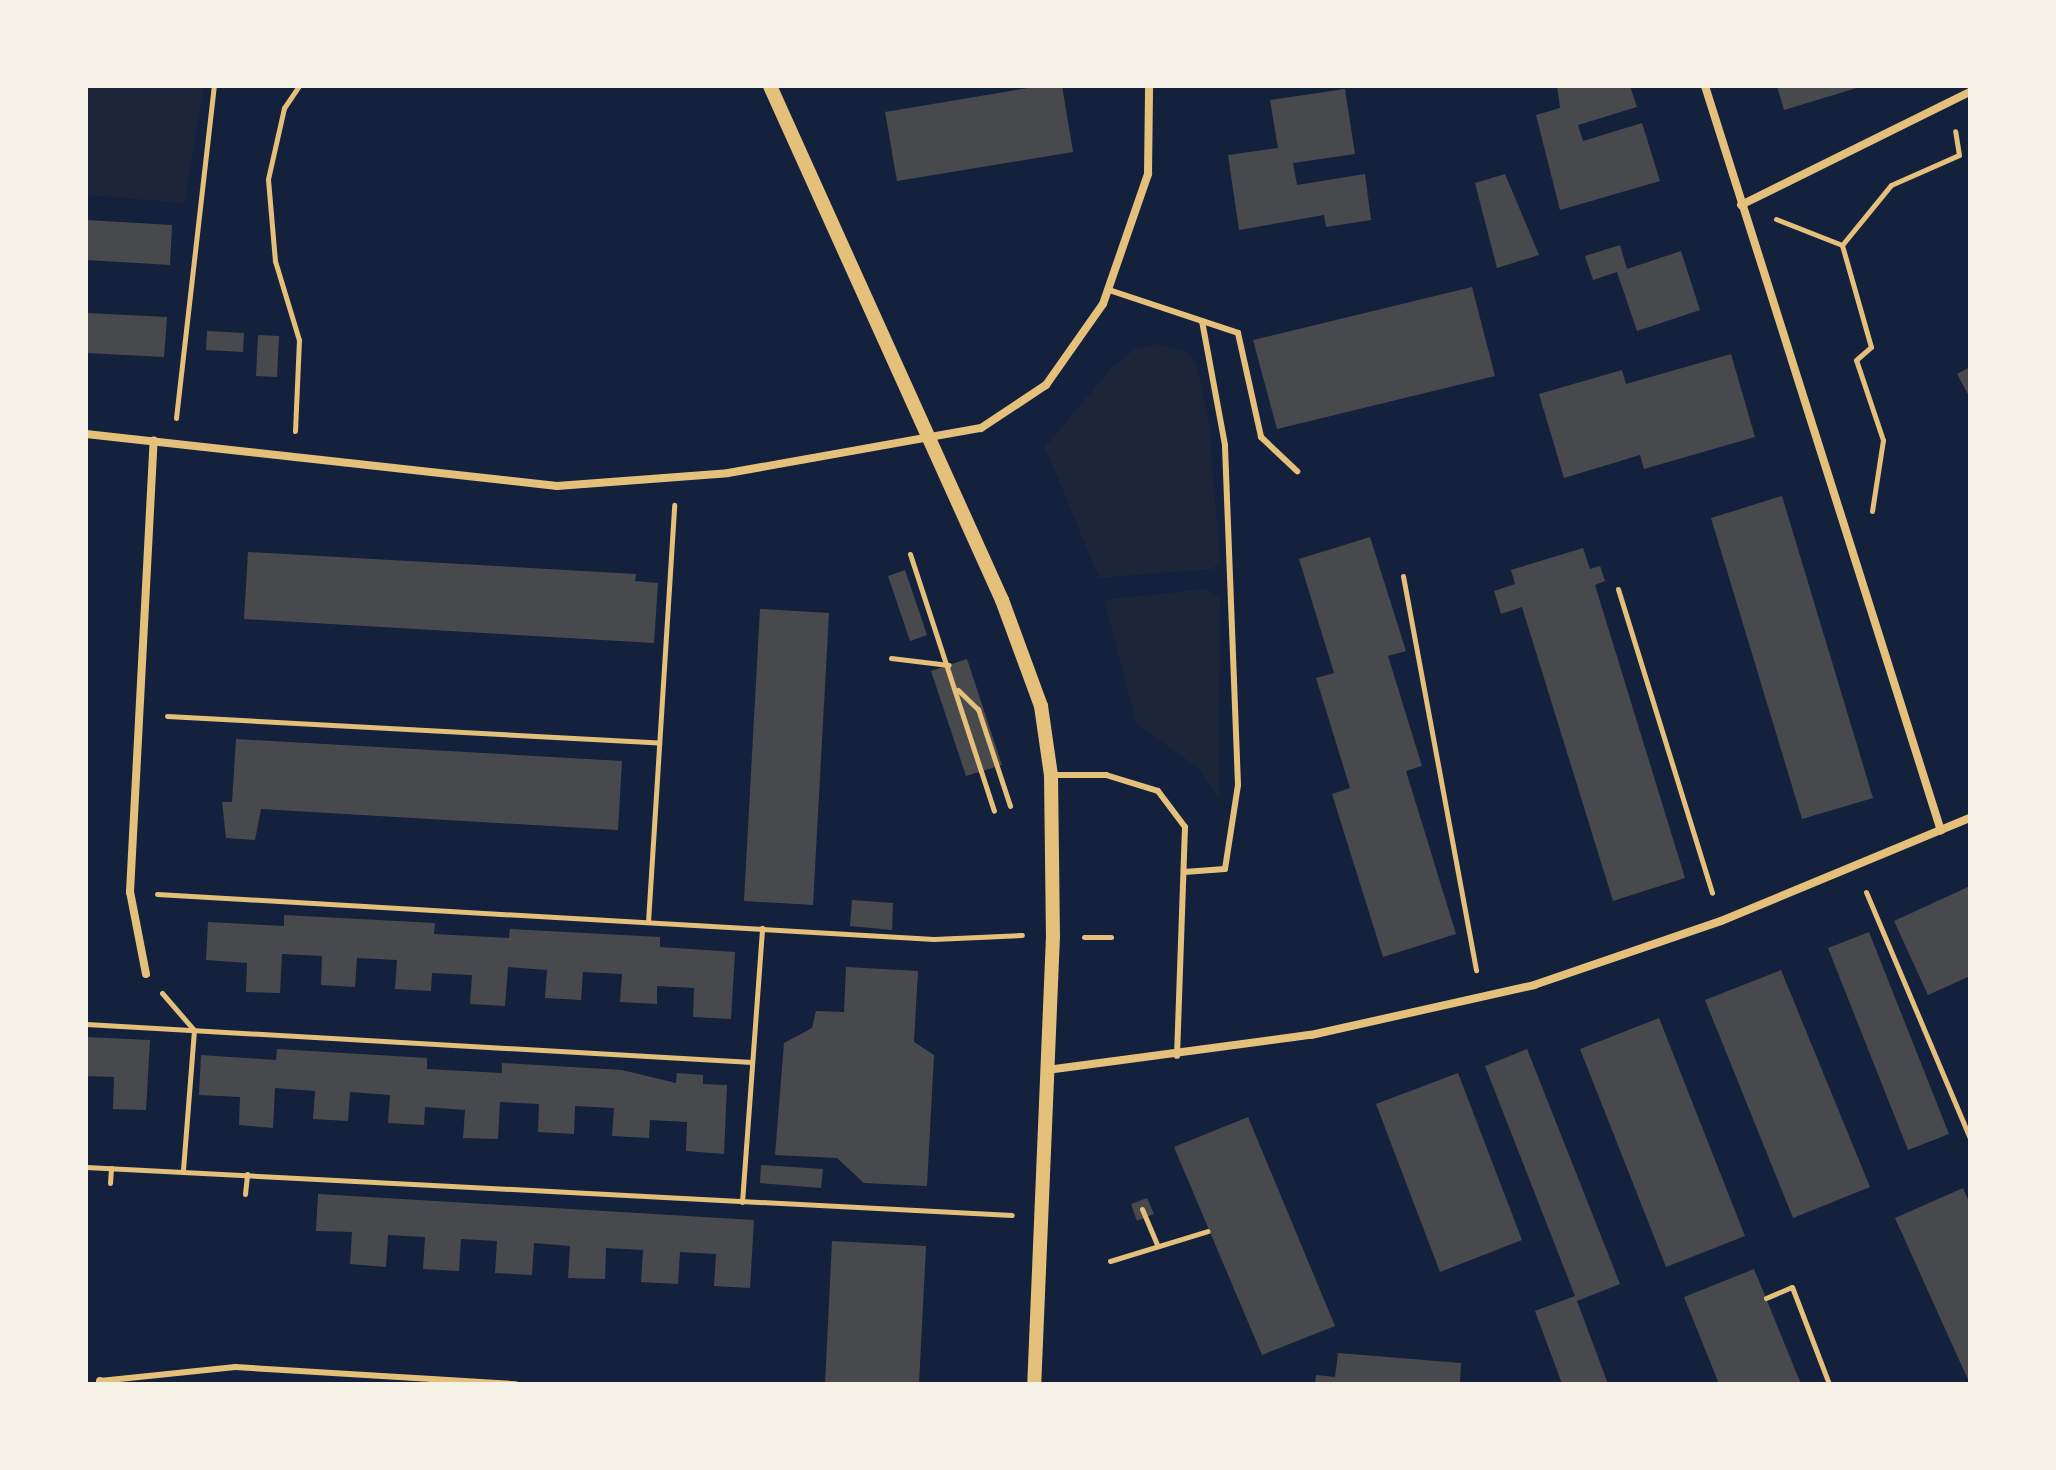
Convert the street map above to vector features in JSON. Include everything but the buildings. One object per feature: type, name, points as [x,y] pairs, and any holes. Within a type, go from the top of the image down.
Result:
[{"type":"street","points":[[770,86],[823,218],[931,438],[1024,652],[1051,775],[1053,936],[1034,1384]]},
{"type":"street","points":[[86,434],[557,486],[675,480],[981,428],[1046,385],[1109,290],[1148,174],[1149,86]]},
{"type":"street","points":[[1705,86],[1941,831]]},
{"type":"street","points":[[1741,205],[1970,92]]},
{"type":"street","points":[[146,974],[130,892],[154,441]]},
{"type":"street","points":[[1047,1070],[1177,1056],[1311,1035],[1480,994],[1534,985],[1721,921],[1970,818]]},
{"type":"lane","points":[[1109,290],[1238,333],[1261,437],[1297,471]]},
{"type":"lane","points":[[1184,872],[1225,869],[1238,785],[1225,445],[1202,321]]},
{"type":"lane","points":[[1051,775],[1106,775],[1158,791],[1185,827],[1177,1056]]},
{"type":"lane","points":[[100,1382],[235,1367],[515,1384]]},
{"type":"path","points":[[174,442],[214,86]]},
{"type":"path","points":[[293,456],[299,340],[275,261],[268,179],[284,108],[299,86]]},
{"type":"path","points":[[1842,245],[1891,185],[1959,155],[1950,102]]},
{"type":"path","points":[[1741,205],[1842,245]]},
{"type":"path","points":[[1842,245],[1871,347],[1856,360],[1883,440],[1871,518]]},
{"type":"path","points":[[648,922],[675,480]]},
{"type":"path","points":[[910,554],[958,690],[994,811]]},
{"type":"path","points":[[1403,576],[1480,994]]},
{"type":"path","points":[[1618,589],[1721,921]]},
{"type":"path","points":[[891,658],[949,665]]},
{"type":"path","points":[[958,690],[978,709],[1010,806]]},
{"type":"path","points":[[141,714],[658,743]]},
{"type":"path","points":[[1855,868],[1970,1138]]},
{"type":"path","points":[[130,892],[934,939],[1111,937]]},
{"type":"path","points":[[742,1202],[762,928]]},
{"type":"path","points":[[146,974],[194,1030],[183,1170]]},
{"type":"path","points":[[86,1024],[752,1062]]},
{"type":"path","points":[[86,1167],[1040,1217]]},
{"type":"path","points":[[110,1183],[111,1168]]},
{"type":"path","points":[[245,1194],[247,1174]]},
{"type":"path","points":[[1142,1209],[1157,1245]]},
{"type":"path","points":[[1110,1261],[1208,1231]]},
{"type":"path","points":[[1766,1298],[1792,1287],[1829,1384]]},
{"type":"shaded area","points":[[86,86],[204,86],[184,203],[86,195]]},
{"type":"shaded area","points":[[1158,344],[1187,352],[1196,364],[1208,417],[1220,559],[1213,569],[1099,578],[1045,447],[1114,365],[1135,349]]},
{"type":"shaded area","points":[[1206,589],[1220,597],[1219,799],[1199,768],[1137,725],[1104,600]]}]
